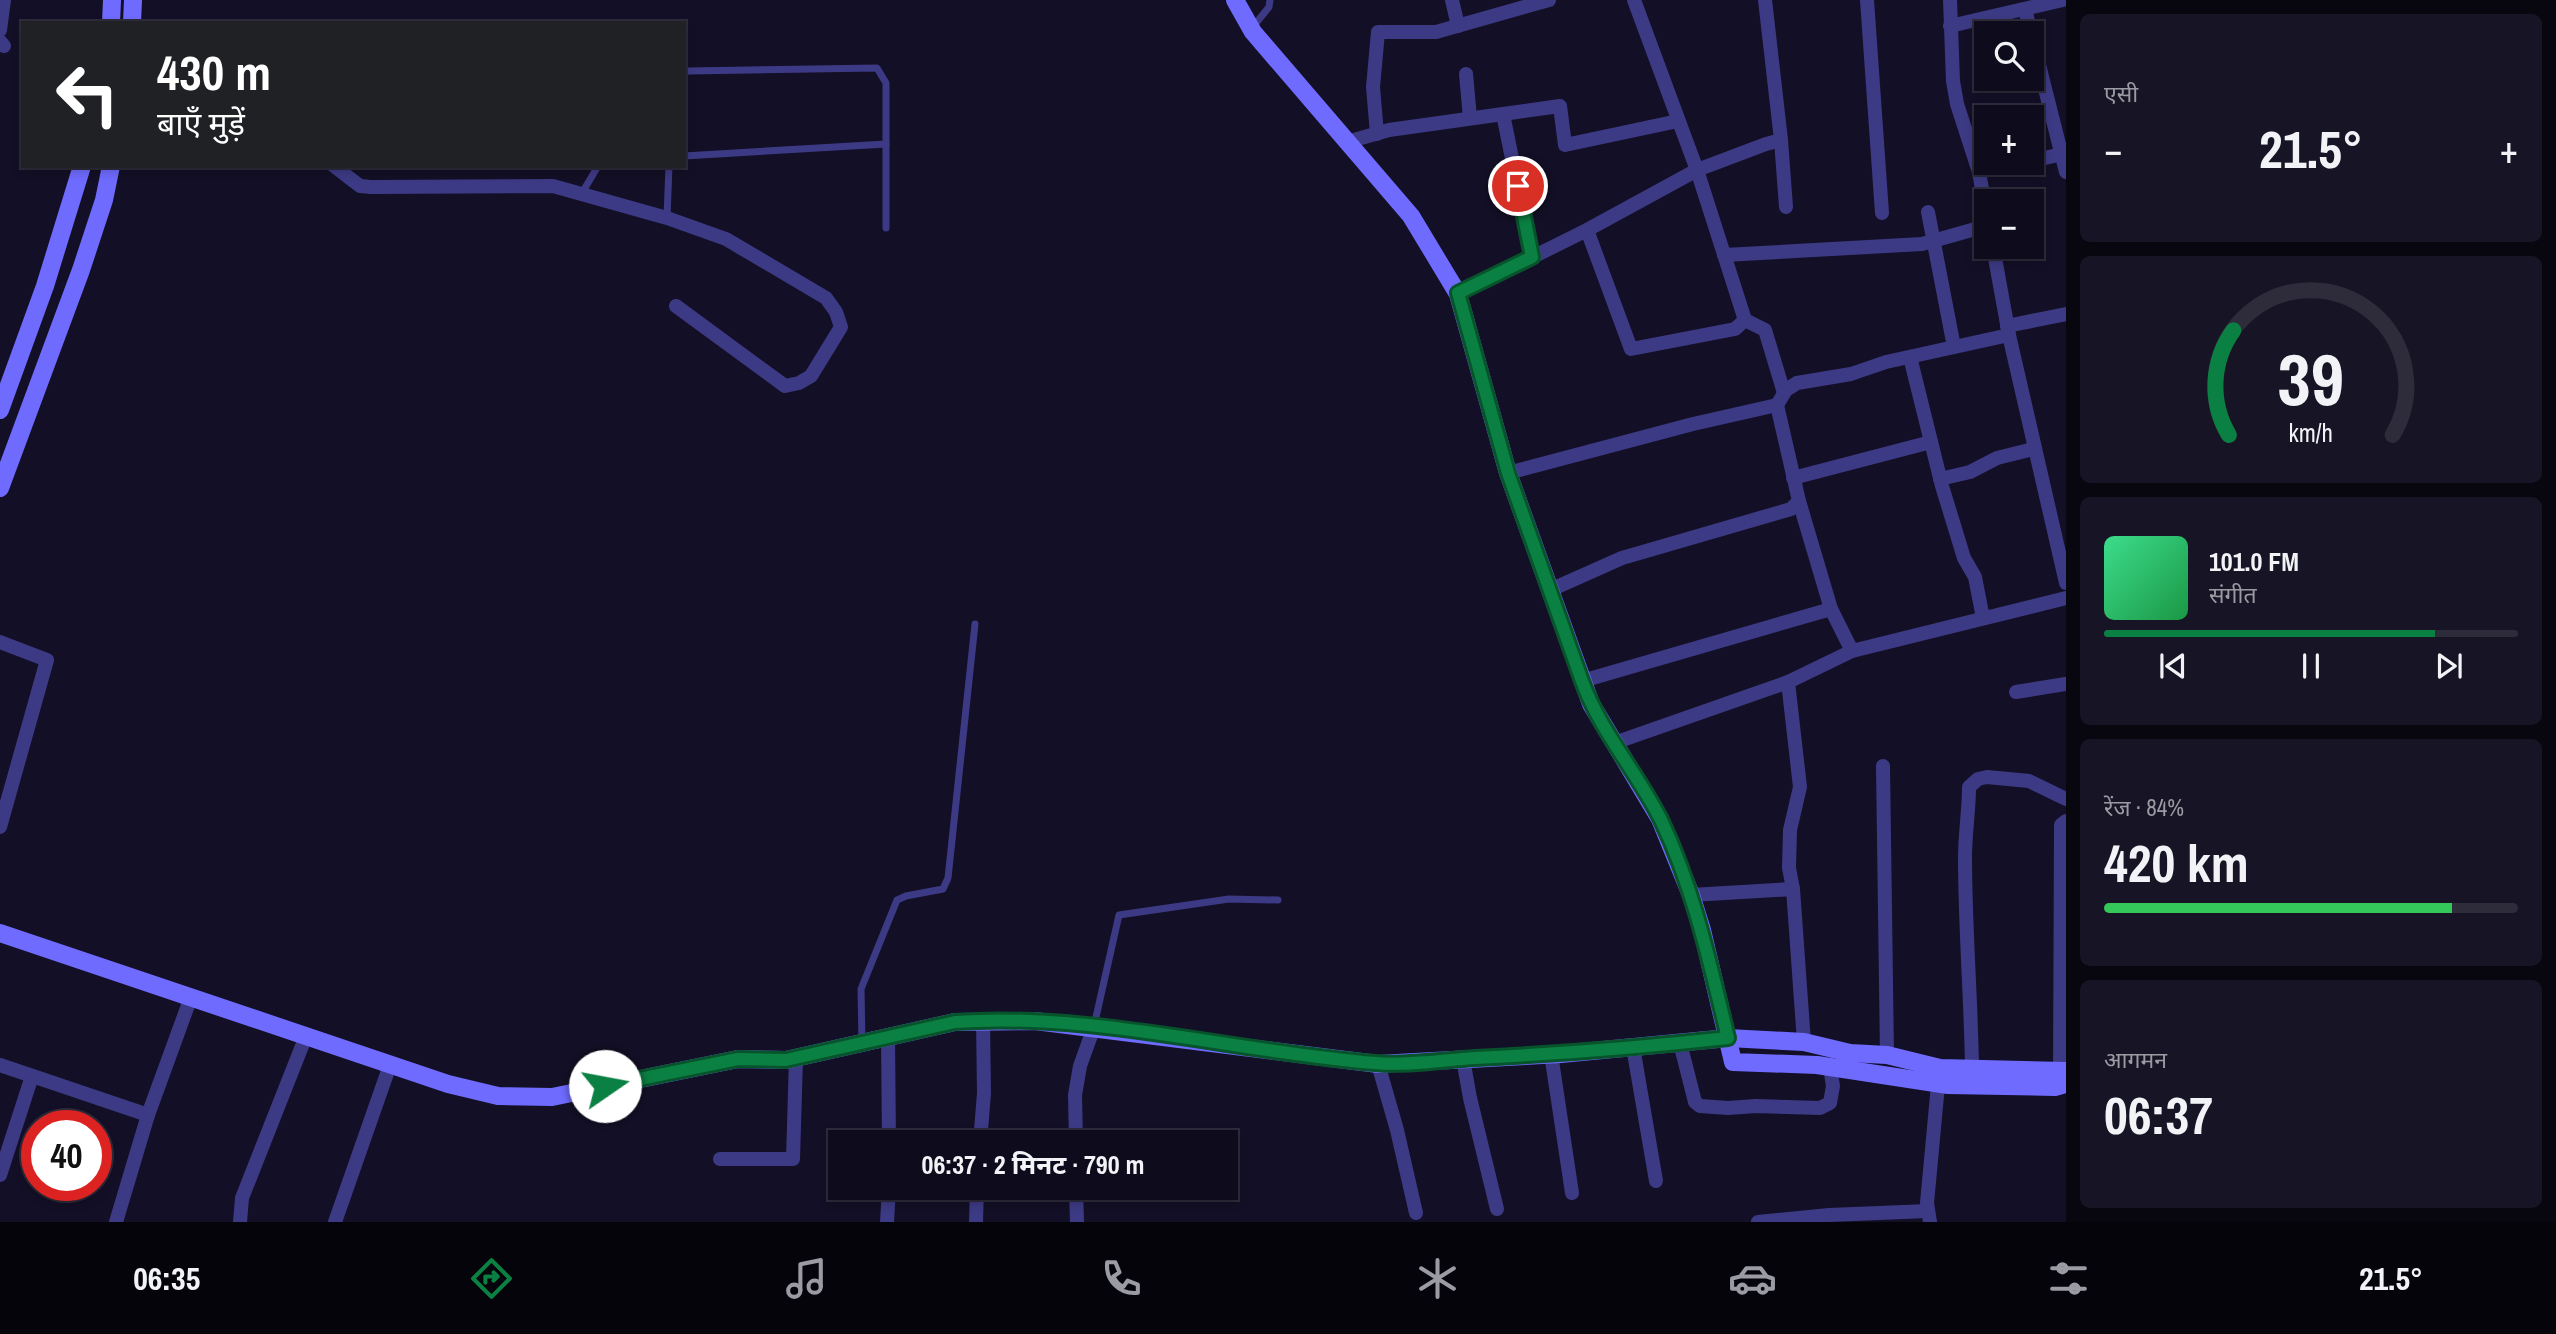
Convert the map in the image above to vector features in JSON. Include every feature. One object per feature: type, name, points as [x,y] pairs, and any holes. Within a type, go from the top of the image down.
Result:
[{"type":"street","points":[[0,30],[4,0]]},
{"type":"street","points":[[111,21],[112,0]]},
{"type":"street","points":[[132,0],[132,21]]},
{"type":"street","points":[[1235,0],[1251,29],[1411,216],[1458,293],[1508,473],[1582,681],[1591,704],[1660,819],[1691,895],[1733,1062],[1830,1067],[2055,1087],[2063,1077],[2061,825],[2066,821]]},
{"type":"street","points":[[1452,0],[1458,26]]},
{"type":"street","points":[[1377,134],[1373,88],[1378,32],[1436,32],[1549,0]]},
{"type":"street","points":[[1634,0],[1697,170],[1745,320],[1765,330],[1781,399],[1799,501],[1831,609],[1852,650]]},
{"type":"street","points":[[1765,0],[1782,140],[1786,207]]},
{"type":"street","points":[[1867,0],[1882,213]]},
{"type":"street","points":[[1950,0],[1950,57],[1957,104],[1974,157]]},
{"type":"street","points":[[1950,26],[2063,0]]},
{"type":"street","points":[[2025,9],[2028,21]]},
{"type":"street","points":[[1466,74],[1470,118]]},
{"type":"street","points":[[2044,82],[2064,154],[2066,172]]},
{"type":"street","points":[[1347,142],[1377,134],[1470,118],[1560,106],[1565,145],[1678,121]]},
{"type":"street","points":[[1503,114],[1532,257]]},
{"type":"street","points":[[1458,293],[1587,230],[1697,170],[1782,140]]},
{"type":"street","points":[[2044,158],[2064,154]]},
{"type":"street","points":[[0,410],[45,286],[81,168]]},
{"type":"street","points":[[0,488],[81,270],[104,200],[111,168]]},
{"type":"street","points":[[337,168],[360,186],[371,187],[554,186],[667,218],[726,239],[826,298],[836,312],[841,327],[811,376],[799,383],[785,386],[676,306]]},
{"type":"street","points":[[1928,212],[1954,347]]},
{"type":"street","points":[[1724,256],[1922,244],[1974,229]]},
{"type":"street","points":[[1587,230],[1632,349],[1735,328],[1745,320]]},
{"type":"street","points":[[1995,259],[2034,449],[2066,583]]},
{"type":"street","points":[[1508,473],[1781,399],[1797,383],[1851,374],[2066,314]]},
{"type":"street","points":[[1910,357],[1940,479],[1964,558],[1975,577],[1983,618]]},
{"type":"street","points":[[1793,478],[1931,442]]},
{"type":"street","points":[[1940,479],[1970,472],[1997,458],[2034,449]]},
{"type":"street","points":[[1550,590],[1622,558],[1791,509],[1799,501]]},
{"type":"street","points":[[1614,743],[1788,682],[1852,650],[2066,598]]},
{"type":"street","points":[[1582,681],[1831,609]]},
{"type":"street","points":[[0,642],[47,660],[0,827]]},
{"type":"street","points":[[1788,682],[1800,787],[1790,830],[1789,868],[1793,889],[1804,1042]]},
{"type":"street","points":[[2016,692],[2066,684]]},
{"type":"street","points":[[1883,766],[1887,1055]]},
{"type":"street","points":[[1972,1068],[1965,853],[1969,787],[1978,779],[1987,777],[2029,780],[2066,799]]},
{"type":"street","points":[[1691,895],[1793,889]]},
{"type":"street","points":[[0,933],[448,1084],[498,1096],[552,1097],[738,1059],[786,1060],[955,1022],[983,1020],[1035,1021],[1094,1027],[1378,1064],[1551,1054],[1728,1038],[1804,1042],[1850,1053],[1887,1055],[1939,1076],[1972,1068],[2063,1077]]},
{"type":"street","points":[[116,1222],[148,1115],[191,998]]},
{"type":"street","points":[[981,1130],[984,1093],[983,1020]]},
{"type":"street","points":[[1076,1130],[1080,1066],[1094,1027]]},
{"type":"street","points":[[240,1222],[242,1198],[306,1036]]},
{"type":"street","points":[[888,1037],[889,1130]]},
{"type":"street","points":[[1680,1043],[1695,1102],[1709,1108],[1820,1108],[1830,1103],[1833,1086],[1830,1067]]},
{"type":"street","points":[[1633,1047],[1656,1181]]},
{"type":"street","points":[[1551,1054],[1572,1193]]},
{"type":"street","points":[[720,1159],[793,1159],[796,1058]]},
{"type":"street","points":[[1463,1059],[1497,1209]]},
{"type":"street","points":[[1378,1064],[1397,1130],[1416,1213]]},
{"type":"street","points":[[0,1065],[148,1115]]},
{"type":"street","points":[[335,1222],[390,1065]]},
{"type":"street","points":[[0,1175],[32,1076]]},
{"type":"street","points":[[1758,1222],[1829,1215],[1929,1216],[1939,1076]]},
{"type":"street","points":[[887,1222],[888,1200]]},
{"type":"street","points":[[976,1222],[977,1200]]},
{"type":"street","points":[[1076,1200],[1077,1222]]},
{"type":"lane","points":[[1251,29],[1269,7],[1270,0]]},
{"type":"lane","points":[[686,72],[877,68],[886,83],[886,228]]},
{"type":"lane","points":[[686,156],[886,144]]},
{"type":"lane","points":[[582,194],[597,168]]},
{"type":"lane","points":[[667,218],[669,168]]},
{"type":"lane","points":[[862,1043],[861,989],[898,900],[943,889],[948,878],[975,624]]},
{"type":"lane","points":[[1094,1027],[1119,915],[1230,899],[1278,900]]},
{"type":"route","points":[[605,1086],[738,1059],[786,1060],[955,1022],[983,1020],[1035,1021],[1094,1027],[1378,1064],[1561,1054],[1728,1038],[1702,930],[1660,819],[1591,704],[1582,681],[1508,473],[1458,293],[1532,257],[1518,186]]}]
